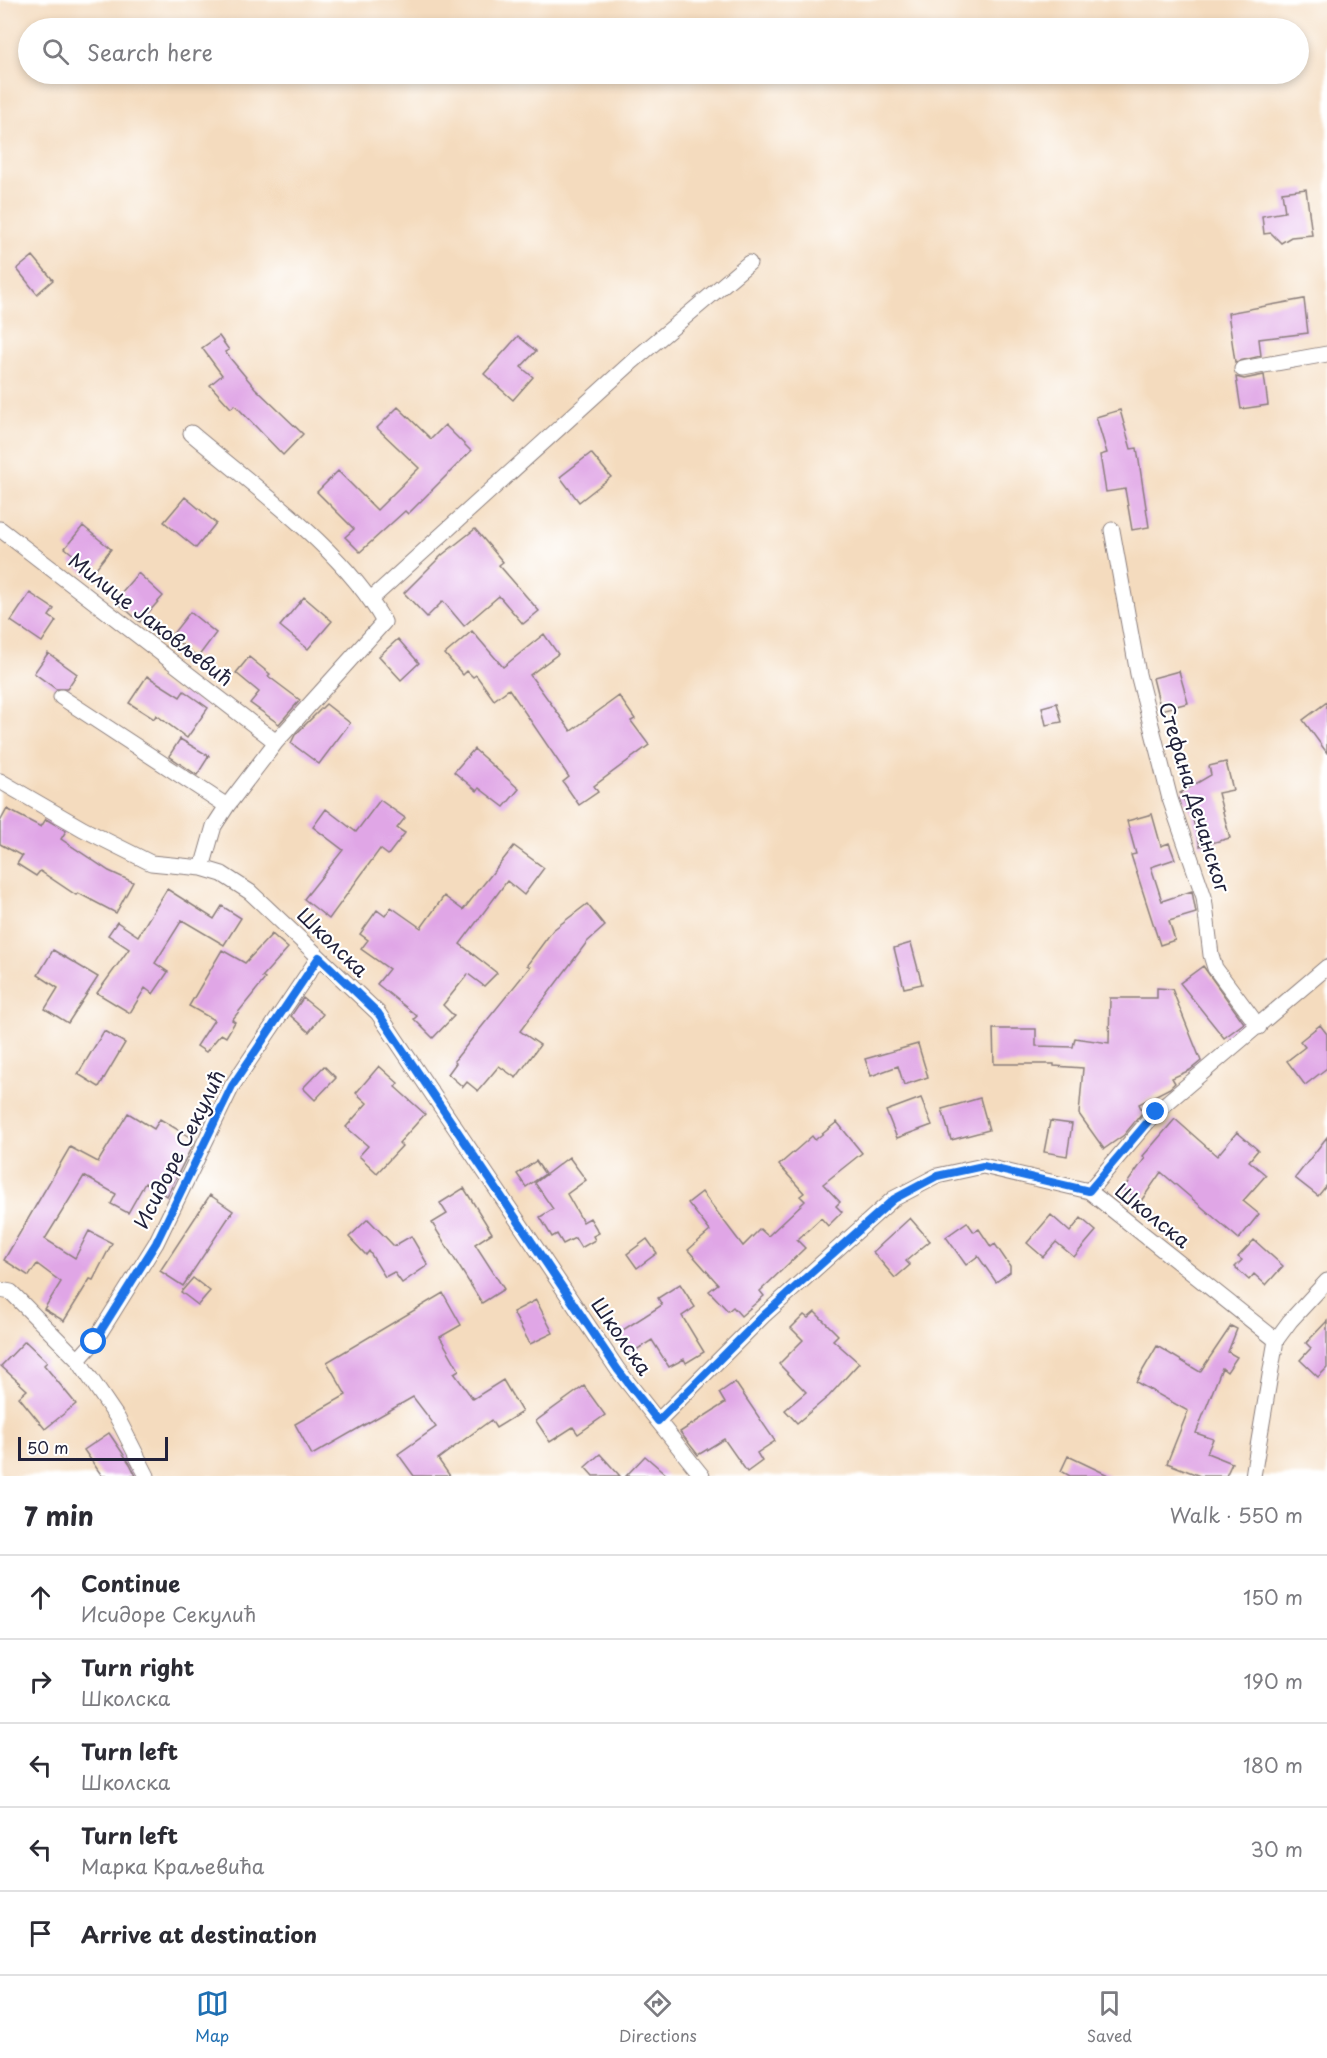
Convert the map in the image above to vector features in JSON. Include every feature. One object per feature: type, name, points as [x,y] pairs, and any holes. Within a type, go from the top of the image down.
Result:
[{"type":"street","points":[[371,599],[633,361],[749,263]]},
{"type":"street","points":[[1242,369],[1327,354]]},
{"type":"street","points":[[191,433],[318,542],[371,599],[384,622],[276,742],[227,807],[214,826],[202,868]]},
{"type":"street","name":"Милице Јаковљевић","points":[[0,529],[276,742]]},
{"type":"street","name":"Стефана Дечанског","points":[[1112,530],[1138,674],[1170,799],[1204,897],[1211,955],[1215,968],[1259,1027]]},
{"type":"street","points":[[61,697],[227,807]]},
{"type":"street","name":"Школска","points":[[0,781],[83,829],[151,863],[202,868],[222,874],[250,892],[378,1013],[618,1370],[658,1421],[763,1316],[894,1199],[937,1176],[983,1166],[1089,1191],[1276,1340]]},
{"type":"street","name":"Исидоре Секулић","points":[[78,1360],[94,1342],[156,1243],[232,1086],[319,957]]},
{"type":"street","points":[[1089,1191],[1156,1112],[1327,968]]},
{"type":"street","points":[[1252,1476],[1276,1340],[1290,1321],[1327,1281]]},
{"type":"street","points":[[0,1290],[11,1292],[78,1360],[118,1419],[147,1476]]},
{"type":"street","points":[[658,1421],[702,1476]]},
{"type":"building","points":[[1306,189],[1312,235],[1291,237],[1281,243],[1271,233],[1264,234],[1262,216],[1285,212],[1282,192]]},
{"type":"building","points":[[33,256],[53,280],[37,294],[17,269]]},
{"type":"building","points":[[1304,299],[1308,333],[1259,339],[1261,356],[1235,362],[1228,313]]},
{"type":"building","points":[[219,336],[229,350],[225,352],[255,388],[303,434],[283,455],[235,405],[231,408],[210,385],[222,375],[202,348]]},
{"type":"building","points":[[518,336],[536,351],[521,367],[533,377],[513,400],[484,374]]},
{"type":"building","points":[[1264,375],[1268,405],[1241,409],[1236,377],[1244,379]]},
{"type":"building","points":[[398,407],[431,439],[445,425],[471,451],[408,514],[405,511],[360,552],[345,537],[354,529],[317,492],[338,471],[377,510],[419,468],[377,428]]},
{"type":"building","points":[[1120,410],[1131,449],[1137,448],[1149,527],[1132,530],[1125,489],[1106,492],[1100,455],[1107,453],[1096,417]]},
{"type":"building","points":[[591,453],[611,477],[579,502],[560,477]]},
{"type":"building","points":[[185,497],[216,523],[196,548],[164,522]]},
{"type":"building","points":[[83,526],[111,549],[89,577],[70,562],[75,556],[65,548]]},
{"type":"building","points":[[475,529],[503,562],[499,565],[539,611],[523,624],[499,596],[464,626],[443,601],[427,617],[404,593],[442,555]]},
{"type":"building","points":[[138,573],[163,596],[140,622],[115,600]]},
{"type":"building","points":[[30,593],[54,609],[49,616],[56,621],[42,642],[11,621]]},
{"type":"building","points":[[304,597],[332,621],[308,649],[280,626]]},
{"type":"building","points":[[190,612],[216,633],[198,657],[171,636]]},
{"type":"building","points":[[472,631],[503,667],[544,634],[558,654],[530,675],[571,731],[619,696],[635,719],[631,721],[649,745],[594,786],[598,792],[579,805],[563,782],[569,777],[509,689],[494,700],[476,675],[473,677],[467,671],[463,675],[445,654]]},
{"type":"building","points":[[398,639],[419,663],[401,680],[379,656]]},
{"type":"building","points":[[48,653],[77,674],[67,689],[56,689],[34,673]]},
{"type":"building","points":[[249,657],[270,674],[268,676],[300,700],[279,724],[250,703],[259,692],[236,673]]},
{"type":"building","points":[[1179,671],[1188,703],[1161,710],[1153,678]]},
{"type":"building","points":[[147,676],[180,697],[184,691],[208,708],[187,738],[156,715],[154,719],[129,703]]},
{"type":"building","points":[[1327,702],[1327,753],[1303,720]]},
{"type":"building","points":[[1057,703],[1062,722],[1046,725],[1042,707]]},
{"type":"building","points":[[326,704],[350,723],[319,764],[291,743],[295,735]]},
{"type":"building","points":[[180,739],[209,756],[197,775],[169,756]]},
{"type":"building","points":[[474,749],[519,789],[504,807],[479,788],[477,791],[454,772]]},
{"type":"building","points":[[1226,762],[1233,790],[1218,793],[1230,838],[1200,846],[1191,812],[1180,793],[1211,775],[1209,766]]},
{"type":"building","points":[[380,800],[405,818],[397,828],[405,833],[388,855],[380,849],[329,919],[304,899],[343,850],[313,827],[326,809],[356,832]]},
{"type":"building","points":[[7,809],[41,827],[46,819],[66,831],[61,839],[109,871],[133,882],[116,913],[78,893],[76,895],[40,871],[36,876],[17,864],[22,856],[0,844],[0,822]]},
{"type":"building","points":[[1152,814],[1161,846],[1169,843],[1175,859],[1151,867],[1162,901],[1192,891],[1196,913],[1169,921],[1175,940],[1160,945],[1131,855],[1136,854],[1127,821]]},
{"type":"building","points":[[514,846],[544,868],[524,895],[507,881],[460,944],[497,973],[484,986],[468,974],[443,1005],[454,1016],[433,1038],[414,1019],[417,1016],[377,984],[389,969],[361,949],[368,940],[360,934],[377,910],[385,916],[391,907],[421,928],[444,896],[463,910]]},
{"type":"building","points":[[167,889],[214,919],[222,906],[241,918],[224,945],[182,920],[155,963],[168,972],[153,994],[145,988],[130,1013],[97,993],[129,949],[108,935],[117,922],[138,936]]},
{"type":"building","points":[[587,904],[605,926],[587,942],[520,1031],[540,1045],[516,1078],[499,1066],[478,1091],[467,1082],[463,1087],[448,1074],[456,1063],[454,1061],[530,967],[527,965],[553,930]]},
{"type":"building","points":[[272,934],[288,948],[262,977],[265,979],[232,1020],[235,1022],[226,1037],[221,1034],[206,1052],[197,1046],[214,1020],[189,1006],[222,950],[245,963]]},
{"type":"building","points":[[911,943],[922,984],[904,988],[894,948]]},
{"type":"building","points":[[53,950],[98,977],[68,1023],[45,1009],[58,988],[38,975]]},
{"type":"building","points":[[1203,966],[1244,1023],[1224,1038],[1180,983]]},
{"type":"building","points":[[1157,988],[1172,989],[1201,1061],[1190,1070],[1172,1078],[1175,1083],[1170,1088],[1139,1104],[1143,1112],[1124,1135],[1104,1149],[1079,1114],[1083,1068],[1054,1066],[1054,1064],[994,1064],[993,1029],[1036,1029],[1036,1046],[1073,1047],[1075,1038],[1109,1043],[1110,998],[1157,998]]},
{"type":"building","points":[[303,998],[323,1014],[309,1032],[291,1016]]},
{"type":"building","points":[[1320,1025],[1327,1034],[1327,1068],[1305,1085],[1287,1061],[1305,1047],[1300,1041]]},
{"type":"building","points":[[104,1031],[125,1043],[99,1087],[78,1074]]},
{"type":"building","points":[[918,1044],[928,1077],[904,1085],[898,1066],[871,1076],[865,1059]]},
{"type":"building","points":[[324,1066],[336,1078],[315,1100],[303,1088]]},
{"type":"building","points":[[379,1066],[398,1083],[395,1087],[425,1114],[399,1143],[402,1146],[377,1173],[359,1156],[368,1146],[346,1127],[367,1103],[356,1093]]},
{"type":"building","points":[[921,1098],[932,1125],[897,1138],[886,1111]]},
{"type":"building","points":[[980,1098],[989,1130],[951,1140],[942,1109]]},
{"type":"building","points":[[128,1113],[154,1129],[160,1119],[195,1140],[167,1196],[145,1183],[128,1213],[111,1204],[116,1194],[84,1176],[45,1239],[75,1258],[89,1231],[112,1243],[93,1280],[90,1279],[64,1321],[44,1309],[61,1282],[37,1264],[29,1276],[4,1260],[70,1147],[98,1162]]},
{"type":"building","points":[[1175,1119],[1217,1156],[1237,1132],[1258,1150],[1249,1161],[1266,1175],[1243,1201],[1259,1214],[1239,1239],[1161,1172],[1141,1201],[1123,1189],[1145,1158],[1143,1156]]},
{"type":"building","points":[[1050,1121],[1072,1124],[1067,1156],[1044,1152]]},
{"type":"building","points":[[837,1122],[862,1153],[823,1184],[840,1202],[836,1206],[842,1212],[828,1226],[821,1218],[797,1240],[805,1248],[760,1291],[764,1296],[741,1316],[733,1307],[728,1311],[709,1291],[718,1284],[688,1250],[710,1231],[688,1203],[702,1192],[743,1246],[760,1229],[768,1236],[805,1201],[800,1196],[804,1193],[779,1165],[812,1136],[815,1140]]},
{"type":"building","points":[[1327,1137],[1327,1185],[1318,1196],[1295,1178]]},
{"type":"building","points":[[569,1157],[586,1180],[567,1194],[583,1222],[590,1218],[599,1233],[593,1236],[595,1240],[581,1248],[575,1238],[563,1244],[557,1234],[552,1237],[540,1217],[553,1209],[535,1183]]},
{"type":"building","points":[[536,1161],[545,1174],[526,1187],[517,1174]]},
{"type":"building","points":[[464,1188],[492,1233],[475,1244],[504,1289],[482,1303],[432,1223],[447,1214],[440,1203]]},
{"type":"building","points":[[210,1195],[233,1211],[183,1286],[160,1271]]},
{"type":"building","points":[[1051,1215],[1070,1232],[1081,1218],[1096,1231],[1074,1257],[1056,1242],[1043,1257],[1027,1243]]},
{"type":"building","points":[[910,1218],[930,1241],[906,1261],[910,1265],[895,1278],[873,1252]]},
{"type":"building","points":[[368,1219],[394,1246],[411,1236],[428,1265],[402,1283],[394,1272],[385,1277],[369,1251],[366,1255],[349,1237]]},
{"type":"building","points":[[967,1222],[974,1232],[979,1229],[991,1247],[995,1244],[1010,1266],[1010,1272],[996,1282],[978,1256],[966,1265],[946,1237]]},
{"type":"building","points":[[647,1239],[657,1253],[637,1268],[627,1254]]},
{"type":"building","points":[[1254,1240],[1283,1266],[1266,1285],[1254,1274],[1249,1280],[1235,1267],[1242,1260],[1238,1257]]},
{"type":"building","points":[[193,1278],[210,1291],[198,1305],[181,1292]]},
{"type":"building","points":[[680,1284],[695,1307],[682,1316],[704,1352],[686,1363],[684,1359],[669,1367],[652,1340],[628,1355],[615,1335],[662,1305],[658,1298]]},
{"type":"building","points":[[443,1293],[461,1325],[440,1337],[459,1370],[454,1373],[473,1399],[503,1380],[522,1412],[496,1428],[491,1420],[438,1459],[450,1476],[414,1476],[398,1454],[436,1427],[413,1397],[312,1455],[295,1424],[346,1395],[327,1362]]},
{"type":"building","points":[[536,1300],[553,1333],[530,1344],[513,1312]]},
{"type":"building","points":[[815,1312],[838,1335],[833,1340],[859,1363],[829,1396],[797,1423],[785,1410],[806,1392],[779,1364],[803,1340],[791,1328],[804,1315],[808,1318]]},
{"type":"building","points":[[1327,1321],[1327,1368],[1318,1377],[1300,1360],[1311,1348],[1306,1343]]},
{"type":"building","points":[[1231,1326],[1237,1329],[1228,1352],[1237,1357],[1227,1372],[1222,1368],[1196,1433],[1213,1439],[1207,1453],[1232,1463],[1226,1476],[1200,1476],[1167,1463],[1188,1411],[1136,1382],[1157,1346],[1200,1372]]},
{"type":"building","points":[[25,1341],[47,1362],[44,1365],[76,1404],[45,1429],[19,1397],[27,1390],[1,1366]]},
{"type":"building","points":[[735,1382],[775,1441],[757,1453],[762,1461],[747,1472],[724,1439],[698,1455],[680,1432],[725,1403],[719,1393]]},
{"type":"building","points":[[584,1386],[605,1415],[578,1434],[573,1427],[550,1442],[536,1421]]},
{"type":"building","points":[[109,1433],[136,1476],[102,1476],[84,1450]]},
{"type":"building","points":[[600,1454],[620,1476],[593,1476],[585,1467]]},
{"type":"building","points":[[645,1456],[668,1476],[626,1476]]},
{"type":"building","points":[[1068,1456],[1110,1476],[1070,1476],[1061,1471]]},
{"type":"route","points":[[94,1342],[156,1243],[232,1086],[319,957],[378,1013],[618,1370],[658,1421],[763,1316],[894,1199],[937,1176],[983,1166],[1089,1191],[1156,1112]]}]
